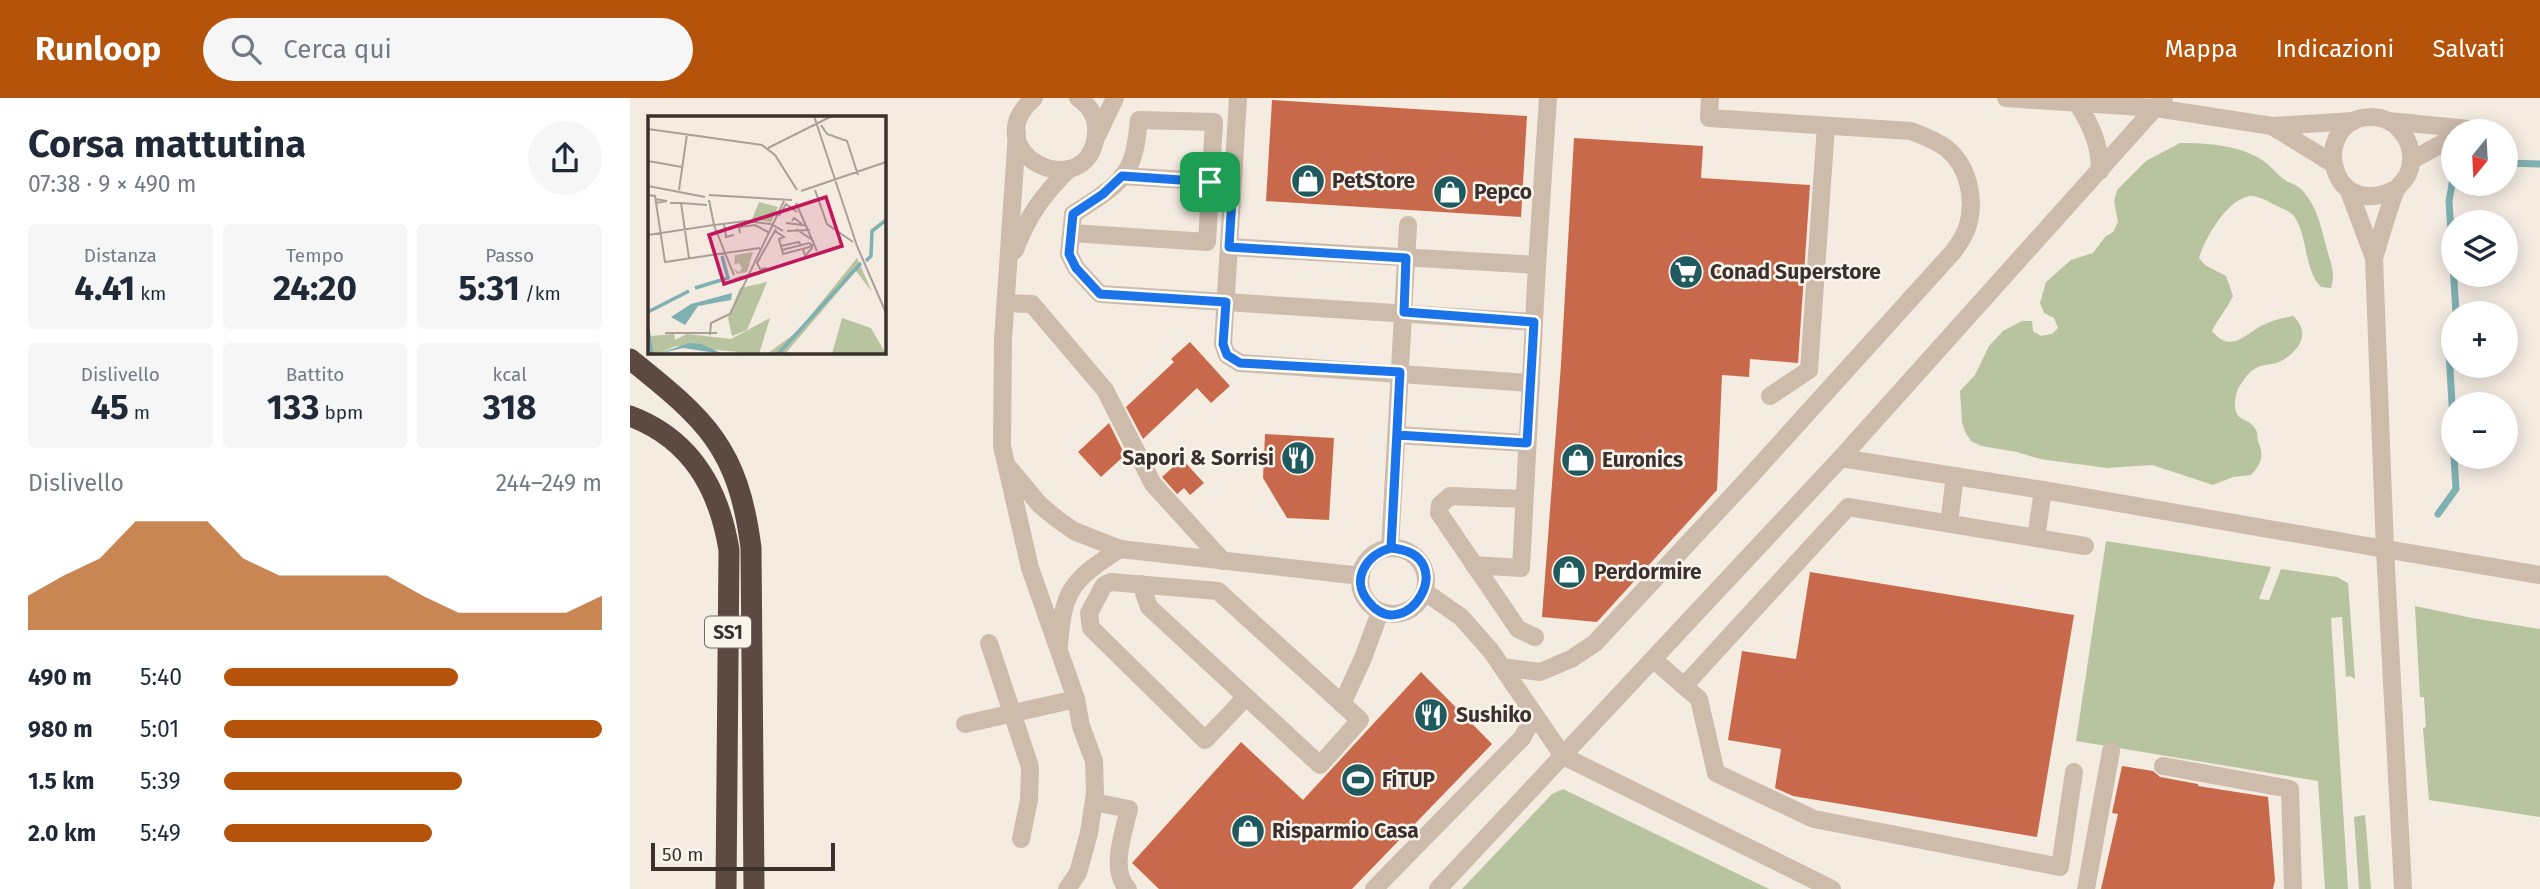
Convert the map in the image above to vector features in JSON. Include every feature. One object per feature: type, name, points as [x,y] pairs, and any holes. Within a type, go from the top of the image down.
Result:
[{"type":"highway","points":[[630,359],[665,387],[713,434],[732,468],[743,500],[751,548],[754,889]]},
{"type":"highway","name":"SS1","points":[[630,416],[660,431],[687,454],[708,481],[726,531],[729,550],[726,889]]},
{"type":"street","points":[[1034,98],[1021,113],[1017,133],[1003,340],[1002,446],[1030,568],[1058,655],[1076,699],[1081,726],[1094,761],[1094,802],[1079,881],[1067,889]]},
{"type":"street","points":[[1078,98],[1090,109],[1094,118],[1096,139]]},
{"type":"street","points":[[1008,270],[1026,223],[1048,190],[1069,169],[1087,158],[1115,98]]},
{"type":"street","points":[[1238,98],[1223,344],[1227,355],[1240,363],[1531,383]]},
{"type":"street","points":[[1474,565],[1521,568],[1548,98]]},
{"type":"street","points":[[1502,667],[1540,672],[1571,659],[1595,643],[1953,252],[1966,230],[1971,211],[1971,190],[1961,165],[1947,149],[1911,131],[1709,118],[1710,98]]},
{"type":"street","points":[[2006,98],[2077,103],[2160,103],[2273,126],[2354,121],[2370,117],[2441,126]]},
{"type":"street","points":[[2077,103],[2092,127],[2100,156],[2100,171]]},
{"type":"street","points":[[1438,889],[1841,458],[2160,103]]},
{"type":"street","points":[[1071,233],[1207,242],[1214,122],[1139,120],[1128,169],[1103,194],[1073,214],[1071,233],[1069,254],[1076,268],[1100,294],[1534,322]]},
{"type":"street","points":[[2374,258],[2396,189],[2407,176],[2412,160],[2409,144],[2400,130],[2386,120]]},
{"type":"street","points":[[2354,121],[2341,132],[2333,146],[2332,163],[2338,179],[2349,191],[2374,258],[2385,549],[2403,889]]},
{"type":"street","points":[[1770,396],[1809,370],[1826,126]]},
{"type":"street","points":[[2273,126],[2332,163]]},
{"type":"street","points":[[1017,133],[1019,143],[1030,160],[1049,170],[1069,169]]},
{"type":"street","points":[[2412,160],[2441,144]]},
{"type":"street","points":[[1122,176],[1233,183]]},
{"type":"street","points":[[2349,191],[2365,197],[2381,196],[2396,189]]},
{"type":"street","points":[[1391,548],[1408,225]]},
{"type":"street","points":[[1229,247],[1537,265]]},
{"type":"street","points":[[1006,303],[1032,304],[1104,390],[1153,484],[1223,561]]},
{"type":"street","points":[[1397,435],[1527,443]]},
{"type":"street","points":[[1841,458],[2540,575]]},
{"type":"street","points":[[1007,466],[1039,504],[1057,519],[1074,531],[1120,549],[1361,576]]},
{"type":"street","points":[[1950,523],[1955,476]]},
{"type":"street","points":[[2036,538],[2043,490]]},
{"type":"street","points":[[1524,499],[1450,496],[1444,500],[1439,513],[1518,629],[1535,637]]},
{"type":"street","points":[[1684,685],[1848,507],[2085,546]]},
{"type":"street","points":[[1391,548],[1412,553],[1419,561],[1427,581],[1420,601],[1412,608],[1391,614],[1380,611],[1364,597],[1361,576],[1364,565],[1371,557],[1391,548]]},
{"type":"street","points":[[1058,655],[1061,611],[1069,592],[1095,565],[1120,549]]},
{"type":"street","points":[[1141,584],[1149,607],[1320,765],[1360,720],[1218,591],[1141,584],[1111,582],[1104,585],[1089,613],[1091,628],[1205,740],[1246,697]]},
{"type":"street","points":[[1425,592],[1461,617],[1491,651],[1563,756],[1832,889]]},
{"type":"street","points":[[1342,704],[1380,611]]},
{"type":"street","points":[[989,643],[1030,767],[1029,800],[1021,839]]},
{"type":"street","points":[[1654,660],[1699,699],[1716,773],[1814,819],[2060,867],[2074,772]]},
{"type":"street","points":[[965,724],[1076,699]]},
{"type":"street","points":[[1374,889],[1522,738],[1534,717]]},
{"type":"street","points":[[2087,889],[2111,751]]},
{"type":"street","points":[[2163,766],[2290,789],[2293,889]]},
{"type":"street","points":[[1094,802],[1129,810],[1119,871],[1122,884],[1128,889]]},
{"type":"green space","points":[[2180,143],[2213,145],[2246,152],[2265,162],[2282,178],[2301,189],[2318,217],[2332,267],[2331,288],[2321,287],[2312,272],[2302,233],[2294,216],[2266,200],[2252,196],[2240,199],[2218,221],[2199,258],[2205,265],[2226,276],[2233,296],[2212,331],[2219,338],[2232,342],[2239,340],[2265,324],[2293,316],[2302,329],[2301,342],[2292,353],[2279,362],[2260,366],[2252,371],[2237,392],[2237,414],[2250,423],[2257,433],[2261,451],[2258,467],[2251,475],[2233,477],[2213,485],[2152,465],[2107,468],[2040,459],[1981,446],[1971,441],[1962,422],[1960,391],[1975,375],[1989,346],[2003,331],[2022,321],[2032,321],[2033,331],[2041,336],[2052,334],[2058,328],[2054,318],[2044,313],[2040,303],[2046,282],[2071,260],[2093,253],[2105,237],[2113,232],[2118,222],[2114,201],[2117,190],[2146,161]]},
{"type":"green space","points":[[2106,541],[2271,567],[2259,599],[2269,600],[2281,569],[2337,577],[2348,583],[2355,679],[2346,677],[2342,617],[2331,618],[2348,889],[2325,889],[2318,781],[2076,741]]},
{"type":"green space","points":[[2415,606],[2540,629],[2540,817],[2429,800],[2423,728],[2426,727],[2424,697],[2420,697]]},
{"type":"green space","points":[[1563,789],[1769,889],[1462,889],[1552,794]]},
{"type":"green space","points":[[2365,815],[2371,889],[2359,889],[2354,817]]},
{"type":"building","points":[[1272,100],[1527,116],[1521,217],[1266,201]]},
{"type":"building","points":[[1574,138],[1703,146],[1701,178],[1810,185],[1798,363],[1750,359],[1749,377],[1722,375],[1717,490],[1597,622],[1542,617]]},
{"type":"building","points":[[1190,342],[1230,386],[1211,403],[1197,388],[1143,439],[1126,407],[1174,362],[1171,359]]},
{"type":"building","points":[[1109,423],[1125,455],[1101,477],[1078,452]]},
{"type":"building","name":"Sapori & Sorrisi","points":[[1265,434],[1334,438],[1329,520],[1287,518],[1263,478]]},
{"type":"building","points":[[1182,459],[1204,483],[1190,495],[1184,488],[1177,494],[1162,477]]},
{"type":"building","points":[[1810,572],[2074,615],[2037,837],[1793,796],[1775,788],[1781,749],[1728,740],[1742,651],[1796,659]]},
{"type":"building","points":[[1421,672],[1492,744],[1352,889],[1159,889],[1132,863],[1241,742],[1303,800]]},
{"type":"building","points":[[2122,766],[2153,771],[2160,777],[2198,786],[2268,797],[2275,880],[2273,889],[2101,889],[2118,814],[2112,813]]},
{"type":"waterway","points":[[2518,163],[2540,164]]},
{"type":"waterway","points":[[2450,196],[2455,301]]},
{"type":"waterway","points":[[2451,378],[2451,392]]},
{"type":"waterway","points":[[2438,514],[2456,489],[2455,469]]},
{"type":"place","name":"PetStore","points":[[1308,181]]},
{"type":"place","name":"Pepco","points":[[1450,192]]},
{"type":"place","name":"Conad Superstore","points":[[1686,272]]},
{"type":"place","name":"Sapori & Sorrisi","points":[[1298,458]]},
{"type":"place","name":"Euronics","points":[[1578,460]]},
{"type":"place","name":"Perdormire","points":[[1569,572]]},
{"type":"place","name":"Sushiko","points":[[1431,715]]},
{"type":"place","name":"FiTUP","points":[[1358,780]]},
{"type":"place","name":"Risparmio Casa","points":[[1248,831]]},
{"type":"route","points":[[1210,182],[1122,176],[1103,194],[1073,214],[1069,254],[1076,268],[1100,294],[1226,302],[1223,344],[1227,355],[1240,363],[1400,372],[1397,435],[1391,548],[1412,553],[1424,570],[1427,581],[1420,601],[1402,613],[1391,614],[1371,606],[1361,587],[1364,565],[1380,551],[1391,548],[1395,466],[1397,435],[1527,443],[1534,322],[1404,312],[1406,258],[1229,247],[1233,183],[1210,182]]}]
